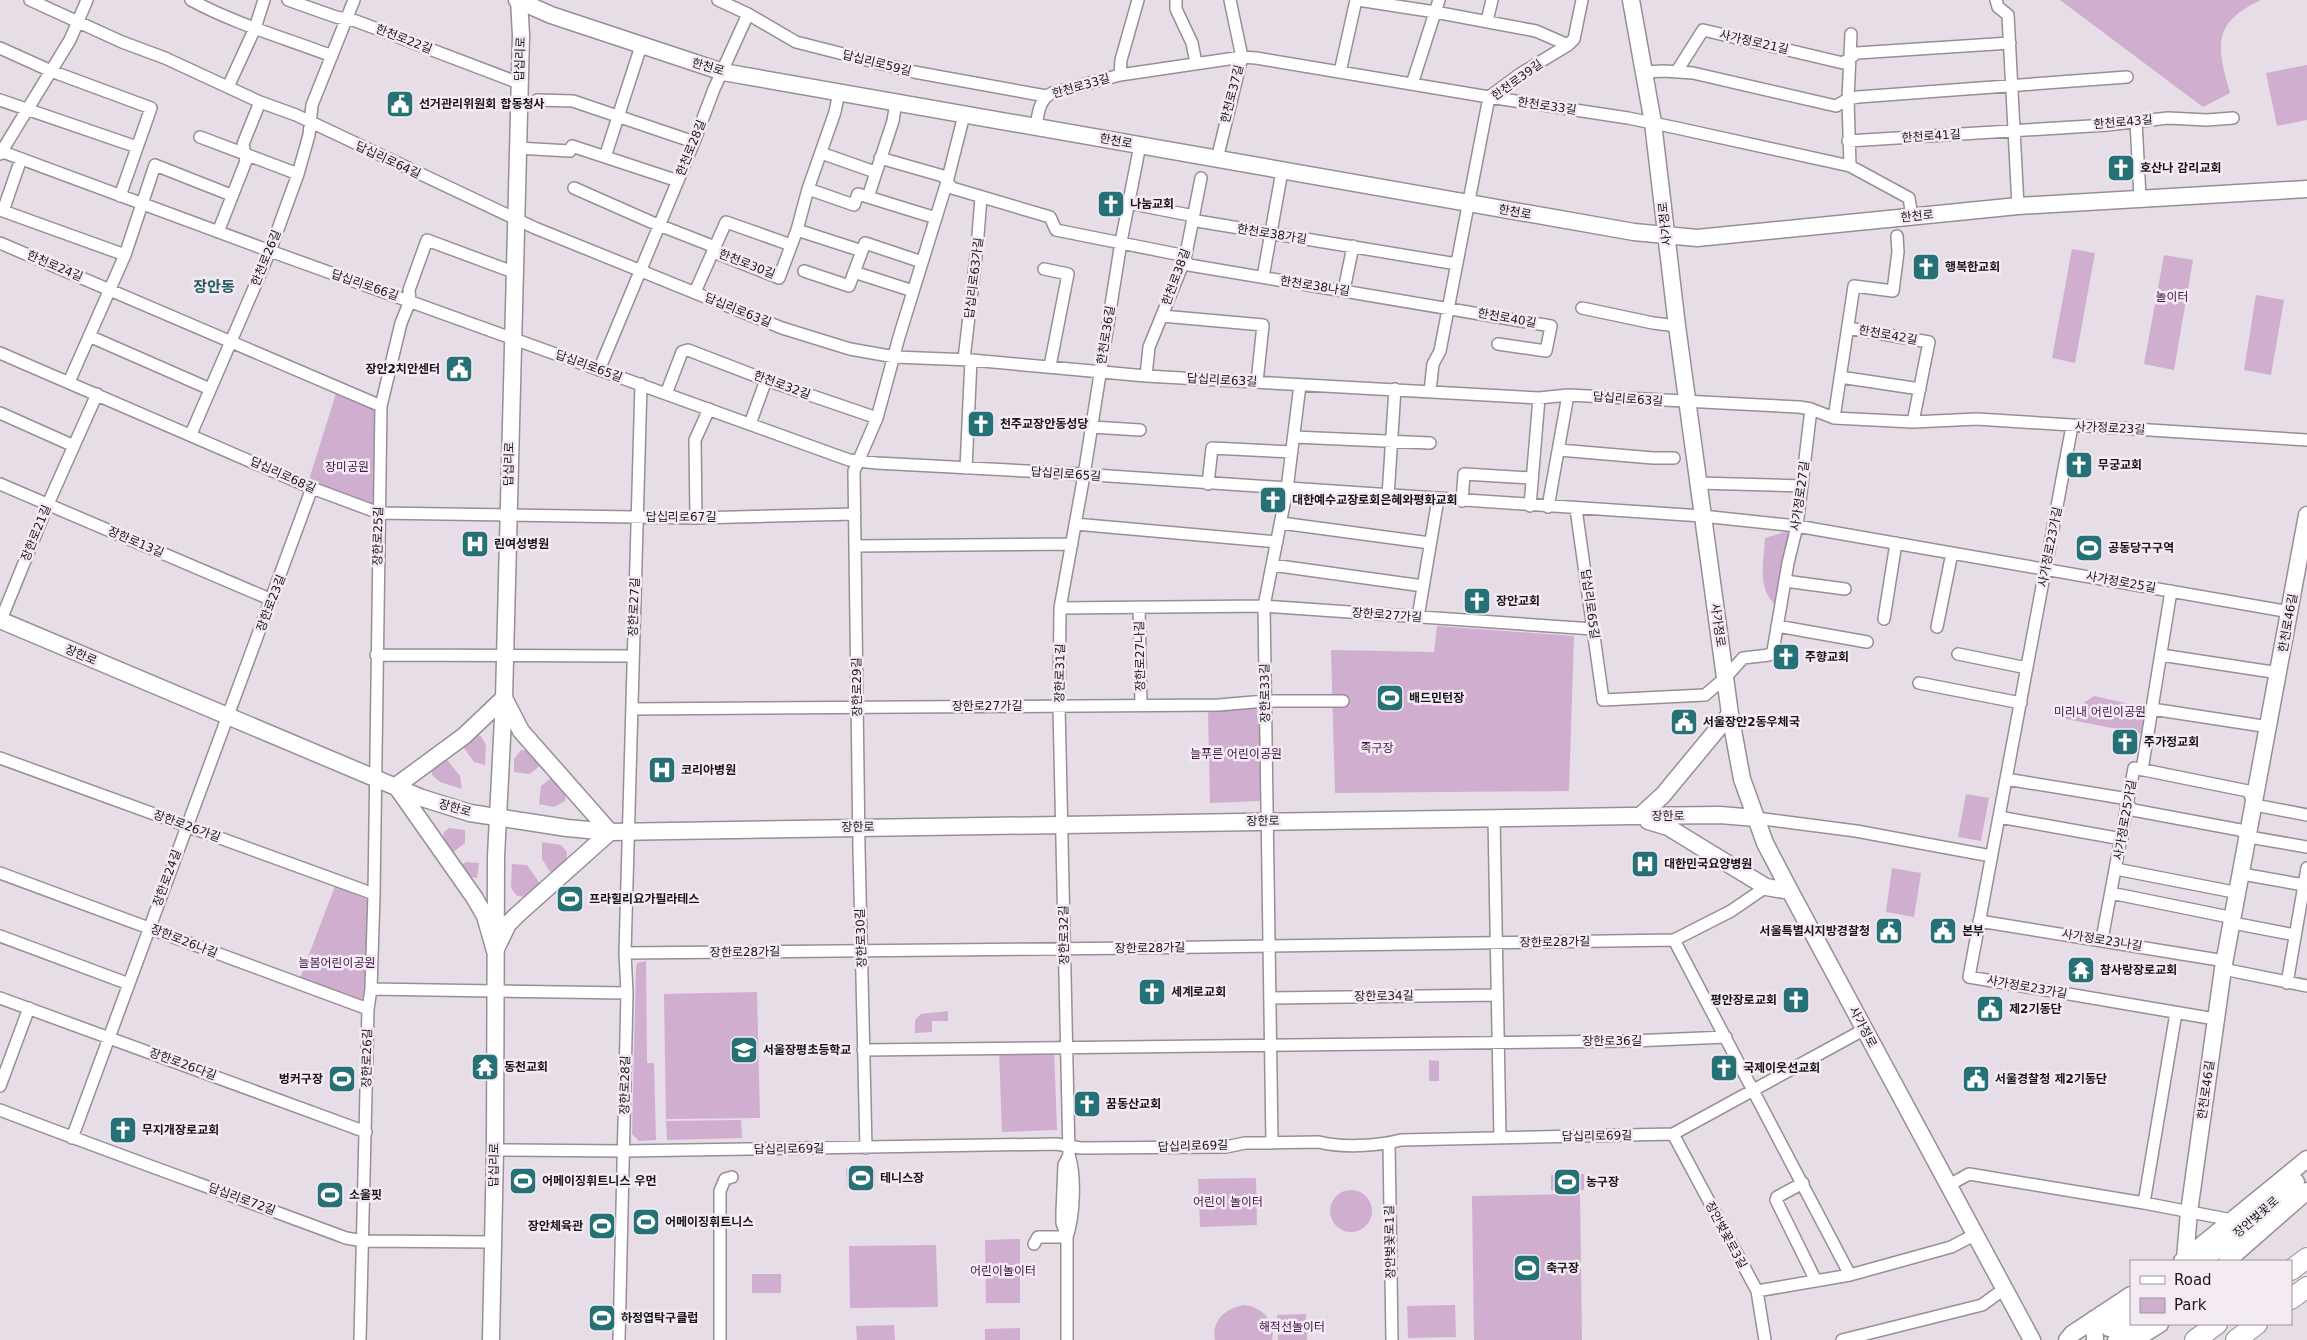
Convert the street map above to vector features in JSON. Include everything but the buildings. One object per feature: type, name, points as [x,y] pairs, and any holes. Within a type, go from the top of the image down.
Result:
[{"type":"highway","points":[[2292,1269],[2307,1258]]},
{"type":"highway","points":[[2292,1298],[2307,1286]]},
{"type":"highway","points":[[2195,1340],[2216,1325]]},
{"type":"highway","points":[[2236,1340],[2257,1325]]},
{"type":"main road","name":"한천로","points":[[518,0],[551,16],[723,72],[1468,204],[1667,236],[1697,238],[2018,206],[2307,189]]},
{"type":"main road","name":"답십리로","points":[[491,1340],[495,1150],[496,857],[504,698],[513,272],[521,35],[518,0]]},
{"type":"main road","name":"사가정로","points":[[1631,0],[1653,123],[1702,516],[1730,714],[1742,779],[1765,843],[2032,1340]]},
{"type":"main road","name":"한천로46길","points":[[2184,1260],[2215,1019],[2307,515]]},
{"type":"main road","name":"장한로","points":[[0,621],[374,776],[422,798],[470,813],[567,828],[610,832],[1636,816],[1720,815],[1756,818]]},
{"type":"main road","points":[[504,698],[520,731],[610,832],[508,924],[495,951],[485,916],[474,897],[396,786],[464,736],[504,698]]},
{"type":"main road","points":[[1636,816],[1664,795],[1730,714]]},
{"type":"main road","points":[[1636,816],[1668,827],[1766,887],[1790,891]]},
{"type":"main road","points":[[2184,1260],[2307,1159]]},
{"type":"main road","name":"장안벚꽃로","points":[[2205,1260],[2307,1173]]},
{"type":"main road","name":"장안벚꽃로","points":[[2228,1260],[2307,1190]]},
{"type":"main road","points":[[2243,1260],[2307,1204]]},
{"type":"main road","points":[[2067,1340],[2094,1319],[2130,1296]]},
{"type":"main road","points":[[2112,1334],[2130,1315]]},
{"type":"main road","points":[[2094,1319],[2095,1340]]},
{"type":"main road","points":[[2112,1334],[2139,1325]]},
{"type":"main road","points":[[2134,1340],[2158,1325]]},
{"type":"street","name":"답십리로64길","points":[[30,0],[122,42],[165,58],[228,88],[310,122],[515,219]]},
{"type":"street","points":[[0,152],[70,40],[87,0]]},
{"type":"street","points":[[191,0],[255,28],[332,56]]},
{"type":"street","points":[[228,88],[255,28],[264,0]]},
{"type":"street","name":"한천로22길","points":[[288,0],[356,21],[519,83]]},
{"type":"street","name":"한천로26길","points":[[191,434],[270,251],[298,174],[309,135],[312,105],[354,0]]},
{"type":"street","name":"답십리로59길","points":[[718,0],[748,14],[796,42],[914,72],[1046,96]]},
{"type":"street","name":"한천로33길","points":[[1120,75],[1121,60],[1138,0]]},
{"type":"street","points":[[1176,0],[1176,9],[1192,43],[1196,63]]},
{"type":"street","name":"한천로37길","points":[[1217,159],[1242,57],[1230,0]]},
{"type":"street","points":[[1340,72],[1357,0],[1536,31],[1568,45],[1574,39],[1582,0]]},
{"type":"street","points":[[1412,84],[1439,0]]},
{"type":"street","points":[[1486,22],[1492,0]]},
{"type":"street","points":[[1996,0],[1998,7],[2008,15],[2018,206]]},
{"type":"street","name":"한천로28길","points":[[599,370],[694,142],[714,89],[748,14]]},
{"type":"street","name":"사가정로21길","points":[[1677,71],[1703,30],[1843,63],[1850,59]]},
{"type":"street","points":[[1850,166],[1848,99],[1851,34]]},
{"type":"street","points":[[1850,59],[1857,53],[2010,43]]},
{"type":"street","name":"한천로39길","points":[[1468,204],[1489,98],[1520,74],[1568,45]]},
{"type":"street","points":[[605,157],[641,46]]},
{"type":"street","points":[[0,48],[51,71],[151,108],[120,196]]},
{"type":"street","name":"한천로33길","points":[[1036,127],[1040,107],[1046,96],[1120,75],[1242,57],[1653,123]]},
{"type":"street","points":[[1645,72],[1677,71],[1836,106],[1848,99],[2127,77]]},
{"type":"street","name":"한천로30길","points":[[660,224],[710,245],[716,253],[779,278],[797,230],[808,189],[835,112],[839,92]]},
{"type":"street","points":[[0,100],[137,148]]},
{"type":"street","points":[[537,100],[573,101],[694,142]]},
{"type":"street","points":[[218,232],[246,161],[243,144],[260,102]]},
{"type":"street","points":[[868,197],[893,121],[896,102]]},
{"type":"street","points":[[859,461],[877,418],[896,357],[913,291],[948,182],[964,115]]},
{"type":"street","name":"한천로43길","points":[[2014,130],[2136,121],[2233,118]]},
{"type":"street","points":[[2136,121],[2140,198]]},
{"type":"street","points":[[1653,123],[1850,166],[1909,198],[1912,216]]},
{"type":"street","name":"한천로41길","points":[[1848,141],[2014,130]]},
{"type":"street","points":[[200,137],[298,174]]},
{"type":"street","name":"한천로36길","points":[[1084,475],[1121,242],[1140,145]]},
{"type":"street","points":[[517,148],[570,151],[572,146],[678,181]]},
{"type":"street","name":"답십리로66길","points":[[0,152],[512,338]]},
{"type":"street","points":[[821,153],[876,172]]},
{"type":"street","points":[[880,158],[943,176],[952,188],[1050,217],[1056,230],[1182,255],[1185,259]]},
{"type":"street","points":[[21,159],[3,211],[125,255]]},
{"type":"street","points":[[69,382],[125,255],[155,165],[231,195]]},
{"type":"street","points":[[1263,277],[1282,170]]},
{"type":"street","name":"한천로38길","points":[[1146,376],[1149,346],[1185,259],[1201,178]]},
{"type":"street","points":[[574,188],[660,224]]},
{"type":"street","points":[[808,189],[854,205],[858,194],[936,218]]},
{"type":"street","name":"답십리로63가길","points":[[968,360],[981,197]]},
{"type":"street","points":[[1128,203],[1189,215],[1193,218]]},
{"type":"street","points":[[1430,391],[1434,364],[1440,351],[1468,204]]},
{"type":"street","name":"한천로38가길","points":[[1193,218],[1197,221],[1271,234],[1457,264]]},
{"type":"street","name":"답십리로63길","points":[[515,219],[826,343],[896,357],[968,360],[1146,376],[1300,385],[1539,398],[1568,395],[1688,402]]},
{"type":"street","name":"한천로30길","points":[[695,292],[726,222],[791,245]]},
{"type":"street","points":[[797,230],[922,262]]},
{"type":"street","name":"한천로42길","points":[[1834,418],[1854,286],[1893,291],[1898,252],[1897,236]]},
{"type":"street","points":[[410,301],[409,290],[427,240],[513,272]]},
{"type":"street","name":"한천로24길","points":[[0,243],[109,290]]},
{"type":"street","points":[[1344,290],[1353,246]]},
{"type":"street","points":[[804,271],[849,286],[863,247]]},
{"type":"street","name":"한천로38나길","points":[[1185,259],[1189,265],[1448,307]]},
{"type":"street","points":[[1044,268],[1068,274],[1050,366]]},
{"type":"street","points":[[854,272],[913,291]]},
{"type":"street","points":[[109,290],[381,406]]},
{"type":"street","name":"장한로25길","points":[[374,776],[381,406],[401,323],[410,301]]},
{"type":"street","name":"한천로40길","points":[[1448,307],[1551,326],[1546,351],[1498,344]]},
{"type":"street","points":[[1582,308],[1677,326]]},
{"type":"street","points":[[1162,316],[1263,325],[1257,382]]},
{"type":"street","name":"한천로42길","points":[[1848,328],[1929,342],[1920,389]]},
{"type":"street","points":[[89,336],[210,389]]},
{"type":"street","name":"답십리로65길","points":[[512,338],[849,460],[1702,516]]},
{"type":"street","name":"한천로32길","points":[[666,394],[682,352],[688,350],[766,380],[877,418]]},
{"type":"street","name":"답십리로68길","points":[[0,353],[191,434],[312,488],[379,513],[508,515]]},
{"type":"street","points":[[966,468],[968,360]]},
{"type":"street","points":[[1840,377],[1920,389],[1913,422]]},
{"type":"street","points":[[750,424],[766,380]]},
{"type":"street","name":"장한로27길","points":[[629,831],[640,384]]},
{"type":"street","name":"장한로33길","points":[[1267,821],[1264,606],[1288,489],[1300,385]]},
{"type":"street","points":[[1388,496],[1395,389]]},
{"type":"street","name":"장한로21길","points":[[0,621],[48,504],[97,394]]},
{"type":"street","points":[[1548,507],[1568,395]]},
{"type":"street","points":[[1530,506],[1539,398]]},
{"type":"street","name":"사가정로23길","points":[[1688,402],[1811,409],[1834,418],[1913,422],[1977,419],[2307,440]]},
{"type":"street","points":[[696,518],[695,440],[709,409]]},
{"type":"street","name":"사가정로27길","points":[[1725,678],[1743,658],[1769,655],[1773,651],[1797,526],[1811,409]]},
{"type":"street","points":[[0,413],[74,446]]},
{"type":"street","name":"사가정로23가길","points":[[2072,426],[1969,977],[2215,1019]]},
{"type":"street","points":[[1092,427],[1140,430]]},
{"type":"street","points":[[1294,437],[1430,443]]},
{"type":"street","points":[[1208,484],[1212,448],[1292,452]]},
{"type":"street","points":[[1559,450],[1674,458]]},
{"type":"street","name":"장한로29길","points":[[859,461],[854,470],[859,827]]},
{"type":"street","points":[[1462,501],[1464,474],[1532,478]]},
{"type":"street","name":"장한로31길","points":[[1062,824],[1059,706],[1060,608],[1084,475]]},
{"type":"street","points":[[1698,483],[1802,486]]},
{"type":"street","name":"장한로13길","points":[[0,484],[272,600]]},
{"type":"street","name":"장한로23길","points":[[227,716],[272,600],[312,488]]},
{"type":"street","points":[[1418,617],[1438,499]]},
{"type":"street","name":"답십리로65길","points":[[1576,509],[1594,629],[1602,700],[1705,695],[1725,678]]},
{"type":"street","name":"답십리로67길","points":[[508,515],[696,518],[856,514]]},
{"type":"street","name":"사가정로25길","points":[[1702,516],[1797,526],[2290,612]]},
{"type":"street","points":[[1281,523],[1430,543]]},
{"type":"street","points":[[1075,524],[1277,542]]},
{"type":"street","points":[[1884,619],[1896,543]]},
{"type":"street","points":[[855,546],[1072,544]]},
{"type":"street","points":[[1936,627],[1952,553]]},
{"type":"street","points":[[1272,565],[1423,586]]},
{"type":"street","points":[[1785,581],[1845,589]]},
{"type":"street","name":"사가정로25가길","points":[[2102,939],[2134,768],[2142,770],[2171,591]]},
{"type":"street","name":"장한로27가길","points":[[1060,608],[1264,606],[1594,629]]},
{"type":"street","name":"장한로27나길","points":[[1139,607],[1141,705]]},
{"type":"street","points":[[1777,626],[1867,642]]},
{"type":"street","points":[[1958,654],[2027,668]]},
{"type":"street","points":[[376,655],[633,656]]},
{"type":"street","points":[[2161,655],[2279,673]]},
{"type":"street","points":[[1919,683],[2021,703]]},
{"type":"street","name":"장한로27가길","points":[[632,709],[1219,705],[1265,701],[1343,702]]},
{"type":"street","points":[[2152,709],[2269,727]]},
{"type":"street","name":"장한로24길","points":[[72,1138],[227,716]]},
{"type":"street","name":"장한로26가길","points":[[0,758],[374,894]]},
{"type":"street","points":[[2142,770],[2248,791],[2255,805],[2307,815]]},
{"type":"street","name":"장한로26길","points":[[360,1340],[368,1008],[371,989],[374,894],[374,776]]},
{"type":"street","points":[[2006,779],[2122,798],[2133,810],[2240,830],[2249,837],[2307,847]]},
{"type":"street","points":[[1999,817],[2122,839]]},
{"type":"street","points":[[1494,818],[1500,1138]]},
{"type":"street","points":[[1756,818],[1856,831],[1992,856]]},
{"type":"street","points":[[1267,821],[1272,1143]]},
{"type":"street","name":"장한로32길","points":[[1062,824],[1069,1151],[1064,1165],[1062,1223],[1067,1237],[1068,1340]]},
{"type":"street","name":"장한로30길","points":[[859,827],[866,1148]]},
{"type":"street","name":"장한로28길","points":[[619,1340],[629,831]]},
{"type":"street","points":[[2287,983],[2307,868]]},
{"type":"street","points":[[2116,869],[2239,892]]},
{"type":"street","name":"장한로26나길","points":[[0,873],[368,1008]]},
{"type":"street","points":[[2242,874],[2304,885]]},
{"type":"street","name":"장한로28가길","points":[[626,953],[1496,944],[1674,940],[1731,911],[1766,887]]},
{"type":"street","points":[[2111,894],[2295,935]]},
{"type":"street","name":"사가정로23나길","points":[[1979,921],[2102,939],[2224,965],[2287,983],[2307,986]]},
{"type":"street","points":[[0,936],[129,984]]},
{"type":"street","points":[[1674,940],[1850,1275]]},
{"type":"street","points":[[371,989],[627,993]]},
{"type":"street","name":"장한로34길","points":[[1270,998],[1497,995]]},
{"type":"street","name":"장한로26다길","points":[[0,998],[366,1132]]},
{"type":"street","points":[[0,1086],[29,1008]]},
{"type":"street","points":[[2144,1203],[2176,1013]]},
{"type":"street","name":"답십리로69길","points":[[495,1150],[623,1151],[1056,1144],[1069,1151],[1081,1148],[1226,1147],[1245,1143],[1319,1142],[1329,1145],[1389,1143],[1401,1140],[1673,1134],[1865,1029]]},
{"type":"street","name":"장한로36길","points":[[1498,1041],[1632,1041],[1726,1037]]},
{"type":"street","points":[[864,1050],[1067,1046],[1271,1046],[1498,1041]]},
{"type":"street","name":"답십리로72길","points":[[0,1110],[346,1238],[363,1242],[492,1242]]},
{"type":"street","name":"장안벚꽃로3길","points":[[1673,1134],[1757,1291],[1765,1340]]},
{"type":"street","name":"장안벚꽃로1길","points":[[1389,1143],[1392,1340]]},
{"type":"street","points":[[1949,1185],[1969,1174],[2144,1203],[2232,1220]]},
{"type":"street","points":[[720,1340],[720,1191],[725,1179],[732,1177]]},
{"type":"street","points":[[1803,1183],[1777,1197],[1776,1200],[1816,1281]]},
{"type":"street","points":[[1757,1291],[1850,1275],[1951,1247],[1974,1235]]},
{"type":"street","points":[[1034,1244],[1038,1237],[1067,1237]]},
{"type":"street","points":[[1842,1340],[1982,1304],[2004,1289]]},
{"type":"green space","points":[[2060,0],[2261,0],[2233,18],[2226,27],[2221,49],[2222,62],[2230,93],[2203,107]]},
{"type":"green space","points":[[2307,65],[2307,120],[2277,126],[2266,73]]},
{"type":"green space","points":[[2072,249],[2095,253],[2075,363],[2052,358]]},
{"type":"green space","name":"놀이터","points":[[2164,255],[2193,260],[2174,370],[2144,364]]},
{"type":"green space","points":[[2256,295],[2284,300],[2271,375],[2244,370]]},
{"type":"green space","name":"장미공원","points":[[338,387],[381,406],[379,513],[307,486]]},
{"type":"green space","points":[[1791,530],[1777,607],[1770,599],[1764,583],[1765,538]]},
{"type":"green space","name":"족구장","points":[[1437,626],[1574,636],[1569,791],[1335,793],[1331,650],[1434,652]]},
{"type":"green space","name":"미리내 어린이공원","points":[[2094,696],[2148,708],[2143,734],[2061,718]]},
{"type":"green space","name":"늘푸른 어린이공원","points":[[1255,708],[1261,713],[1264,795],[1259,801],[1210,803],[1208,709]]},
{"type":"green space","points":[[475,735],[481,736],[486,745],[485,765],[474,762],[461,744]]},
{"type":"green space","points":[[521,750],[530,751],[543,763],[530,774],[514,772],[514,759]]},
{"type":"green space","points":[[444,756],[460,776],[462,789],[440,782],[432,775],[432,767]]},
{"type":"green space","points":[[554,776],[566,792],[565,801],[554,807],[539,804],[541,786]]},
{"type":"green space","points":[[1966,794],[1989,798],[1981,841],[1958,837]]},
{"type":"green space","points":[[449,828],[465,830],[465,843],[451,854],[443,839],[444,832]]},
{"type":"green space","points":[[542,842],[561,845],[567,852],[566,862],[552,875],[542,859]]},
{"type":"green space","points":[[466,862],[479,863],[477,878],[469,877],[460,866]]},
{"type":"green space","points":[[512,864],[527,865],[541,885],[533,893],[524,897],[516,895],[511,888]]},
{"type":"green space","points":[[1892,868],[1921,873],[1914,917],[1886,912]]},
{"type":"green space","name":"늘봄어린이공원","points":[[335,886],[368,900],[367,994],[356,1003],[299,981]]},
{"type":"green space","points":[[646,961],[647,1063],[654,1063],[656,1140],[639,1141],[632,1134],[636,967],[637,963]]},
{"type":"green space","points":[[757,992],[760,1118],[666,1119],[664,994]]},
{"type":"green space","points":[[948,1011],[948,1021],[932,1021],[932,1032],[915,1033],[915,1020],[921,1014]]},
{"type":"green space","points":[[1054,1049],[1057,1130],[1002,1132],[999,1050]]},
{"type":"green space","points":[[1429,1060],[1439,1061],[1439,1081],[1429,1081]]},
{"type":"green space","points":[[741,1120],[742,1138],[667,1140],[666,1121]]},
{"type":"green space","name":"테니스장","points":[[875,1168],[875,1187],[847,1187],[846,1169]]},
{"type":"green space","name":"농구장","points":[[1584,1174],[1584,1190],[1551,1190],[1551,1175]]},
{"type":"green space","name":"어린이 놀이터","points":[[1256,1178],[1257,1225],[1200,1227],[1198,1179]]},
{"type":"green space","points":[[1351,1190],[1366,1196],[1372,1211],[1366,1226],[1351,1232],[1336,1226],[1330,1211],[1336,1196]]},
{"type":"green space","name":"축구장","points":[[1580,1194],[1582,1340],[1474,1340],[1472,1196]]},
{"type":"green space","name":"어린이놀이터","points":[[1020,1239],[1020,1303],[986,1303],[985,1240]]},
{"type":"green space","points":[[936,1245],[938,1307],[850,1308],[849,1246]]},
{"type":"green space","points":[[752,1274],[781,1274],[781,1293],[752,1293]]},
{"type":"green space","points":[[1245,1305],[1263,1312],[1267,1316],[1272,1327],[1272,1340],[1215,1340],[1215,1326],[1222,1316],[1232,1308]]},
{"type":"green space","points":[[1455,1305],[1456,1337],[1408,1338],[1407,1306]]},
{"type":"green space","name":"해적선놀이터","points":[[1306,1314],[1307,1340],[1278,1340],[1277,1315]]},
{"type":"green space","points":[[894,1325],[895,1340],[857,1340],[856,1326]]},
{"type":"green space","points":[[1020,1328],[1020,1340],[985,1340],[985,1329]]},
{"type":"place","name":"선거관리위원회 합동청사","points":[[400,104]]},
{"type":"place","name":"호산나 감리교회","points":[[2121,168]]},
{"type":"place","name":"나눔교회","points":[[1111,204]]},
{"type":"place","name":"행복한교회","points":[[1926,267]]},
{"type":"place","name":"장안2치안센터","points":[[459,369]]},
{"type":"place","name":"천주교장안동성당","points":[[981,424]]},
{"type":"place","name":"무궁교회","points":[[2079,465]]},
{"type":"place","name":"대한예수교장로회은혜와평화교회","points":[[1273,500]]},
{"type":"place","name":"린여성병원","points":[[475,544]]},
{"type":"place","name":"공동당구구역","points":[[2089,548]]},
{"type":"place","name":"장안교회","points":[[1477,601]]},
{"type":"place","name":"주향교회","points":[[1786,657]]},
{"type":"place","name":"배드민턴장","points":[[1390,698]]},
{"type":"place","name":"서울장안2동우체국","points":[[1684,722]]},
{"type":"place","name":"주가정교회","points":[[2125,742]]},
{"type":"place","name":"코리아병원","points":[[662,770]]},
{"type":"place","name":"대한민국요양병원","points":[[1645,864]]},
{"type":"place","name":"프라힐리요가필라테스","points":[[570,899]]},
{"type":"place","name":"서울특별시지방경찰청","points":[[1889,931]]},
{"type":"place","name":"본부","points":[[1943,931]]},
{"type":"place","name":"참사랑장로교회","points":[[2081,970]]},
{"type":"place","name":"세계로교회","points":[[1152,992]]},
{"type":"place","name":"평안장로교회","points":[[1796,1000]]},
{"type":"place","name":"제2기동단","points":[[1990,1009]]},
{"type":"place","name":"서울장평초등학교","points":[[744,1050]]},
{"type":"place","name":"동천교회","points":[[485,1067]]},
{"type":"place","name":"국제이웃선교회","points":[[1724,1068]]},
{"type":"place","name":"벙커구장","points":[[342,1079]]},
{"type":"place","name":"서울경찰청 제2기동단","points":[[1976,1079]]},
{"type":"place","name":"꿈동산교회","points":[[1087,1104]]},
{"type":"place","name":"무지개장로교회","points":[[123,1130]]},
{"type":"place","name":"테니스장","points":[[861,1178]]},
{"type":"place","name":"어메이징휘트니스 우먼","points":[[523,1181]]},
{"type":"place","name":"농구장","points":[[1567,1182]]},
{"type":"place","name":"소울핏","points":[[330,1195]]},
{"type":"place","name":"어메이징휘트니스","points":[[646,1222]]},
{"type":"place","name":"장안체육관","points":[[602,1226]]},
{"type":"place","name":"축구장","points":[[1527,1268]]},
{"type":"place","name":"하정엽탁구클럽","points":[[602,1318]]},
{"type":"district","name":"장안동","points":[[214,287]]}]
